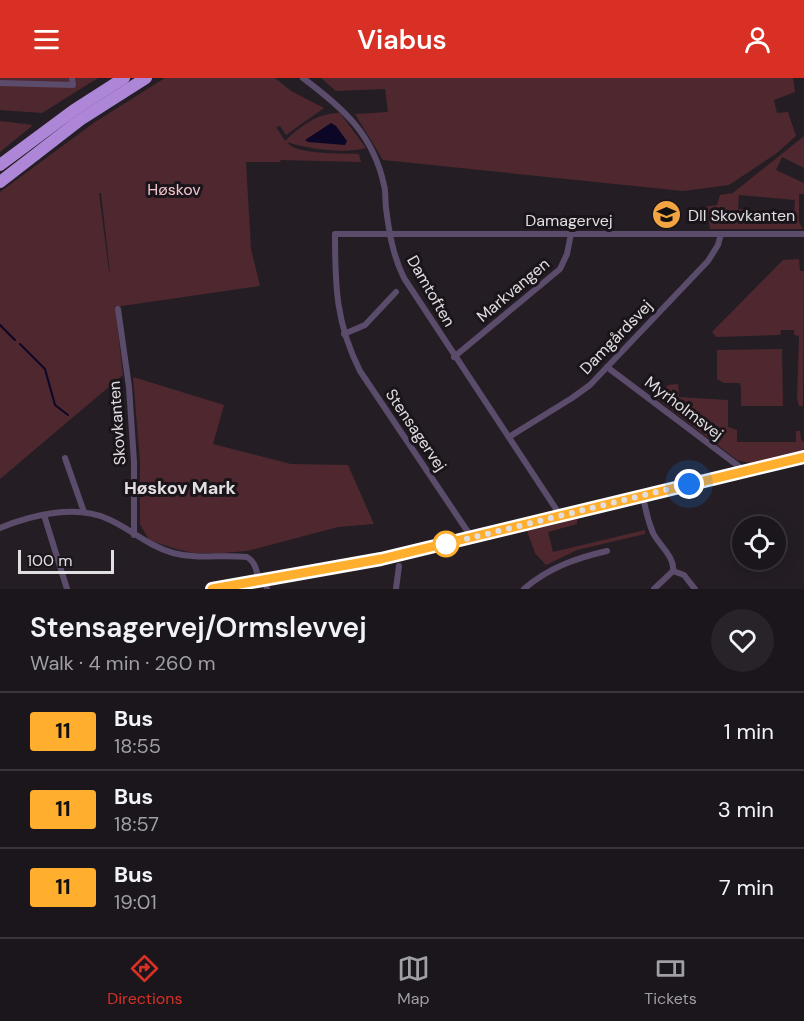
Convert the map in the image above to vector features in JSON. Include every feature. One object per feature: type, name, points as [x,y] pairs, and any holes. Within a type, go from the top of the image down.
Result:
[{"type":"highway","points":[[0,165],[74,110],[124,78]]},
{"type":"highway","points":[[0,182],[80,120],[146,78]]},
{"type":"street","points":[[0,83],[73,85],[72,78]]},
{"type":"street","name":"Damtoften","points":[[303,78],[349,116],[367,140],[385,186],[390,234],[396,262],[404,278],[560,515]]},
{"type":"street","name":"Damagervej","points":[[335,234],[804,234]]},
{"type":"street","name":"Stensagervej","points":[[335,234],[335,285],[344,334],[360,371],[472,538]]},
{"type":"street","name":"Markvangen","points":[[454,357],[560,269],[567,254],[571,234]]},
{"type":"street","name":"Damgårdsvej","points":[[508,437],[581,392],[708,261],[718,245],[721,234]]},
{"type":"street","points":[[344,334],[365,325],[396,292]]},
{"type":"street","name":"Skovkanten","points":[[118,309],[127,371],[134,462],[134,535]]},
{"type":"street","name":"Myrholmsvej","points":[[607,367],[745,471]]},
{"type":"street","points":[[212,589],[264,584],[472,538],[804,457]]},
{"type":"street","points":[[65,458],[84,512]]},
{"type":"street","points":[[643,495],[650,525],[672,562],[673,571]]},
{"type":"street","points":[[0,528],[13,522],[44,515],[84,512],[108,518],[158,548],[176,554],[194,557],[247,557],[264,584]]},
{"type":"street","points":[[44,515],[66,589]]},
{"type":"street","points":[[524,589],[569,561],[607,551]]},
{"type":"street","points":[[396,589],[399,566]]},
{"type":"street","points":[[654,589],[673,571]]},
{"type":"street","points":[[673,571],[684,575],[695,589]]},
{"type":"green space","points":[[0,78],[98,78],[42,113],[0,110]]},
{"type":"green space","name":"Høskov","points":[[165,78],[275,78],[291,91],[324,108],[286,135],[280,126],[276,127],[285,141],[310,121],[332,113],[340,113],[366,148],[347,151],[326,150],[287,142],[291,146],[308,151],[359,154],[361,162],[281,160],[280,162],[246,162],[251,249],[260,286],[115,307],[123,375],[0,479],[0,192],[95,122]],"holes":[[[99,193],[101,193],[110,273]]]},
{"type":"green space","points":[[321,78],[793,78],[795,92],[774,100],[777,113],[788,112],[796,136],[777,153],[729,185],[683,191],[383,160],[355,114],[388,112],[385,89],[336,91]]},
{"type":"green space","points":[[0,121],[33,125],[0,152]]},
{"type":"green space","points":[[804,136],[804,168],[782,157],[776,170],[804,183],[804,194],[799,194],[799,222],[803,229],[710,229],[708,218],[702,216],[704,207],[717,205],[720,195],[733,193]],"holes":[[[739,195],[795,200],[794,213],[738,209]]]},
{"type":"green space","points":[[799,259],[800,271],[804,271],[803,406],[799,406],[797,398],[799,336],[794,335],[794,330],[781,330],[780,335],[716,337],[712,332],[783,260]]},
{"type":"green space","points":[[782,349],[783,406],[741,406],[739,383],[724,383],[717,379],[717,350]]},
{"type":"green space","points":[[133,377],[224,405],[213,444],[291,464],[348,465],[374,524],[338,527],[247,551],[223,553],[193,553],[149,540],[140,524],[140,461]]},
{"type":"green space","points":[[678,384],[679,397],[728,400],[728,427],[737,430],[737,442],[796,442],[796,431],[800,431],[804,451],[753,464],[737,460],[656,398],[668,385]]},
{"type":"green space","points":[[577,519],[577,524],[548,532],[553,552],[645,530],[645,534],[577,550],[546,565],[535,553],[527,531]]},
{"type":"shaded area","points":[[331,123],[347,141],[345,145],[305,140]]},
{"type":"waterway","points":[[0,325],[15,340]]},
{"type":"waterway","points":[[20,344],[45,369],[55,405],[68,415]]},
{"type":"bus line","name":"11","points":[[212,589],[381,559],[804,457]]},
{"type":"place","name":"DII Skovkanten","points":[[667,215]]},
{"type":"district","name":"Høskov Mark","points":[[180,488]]},
{"type":"route","points":[[446,544],[689,484]]}]
